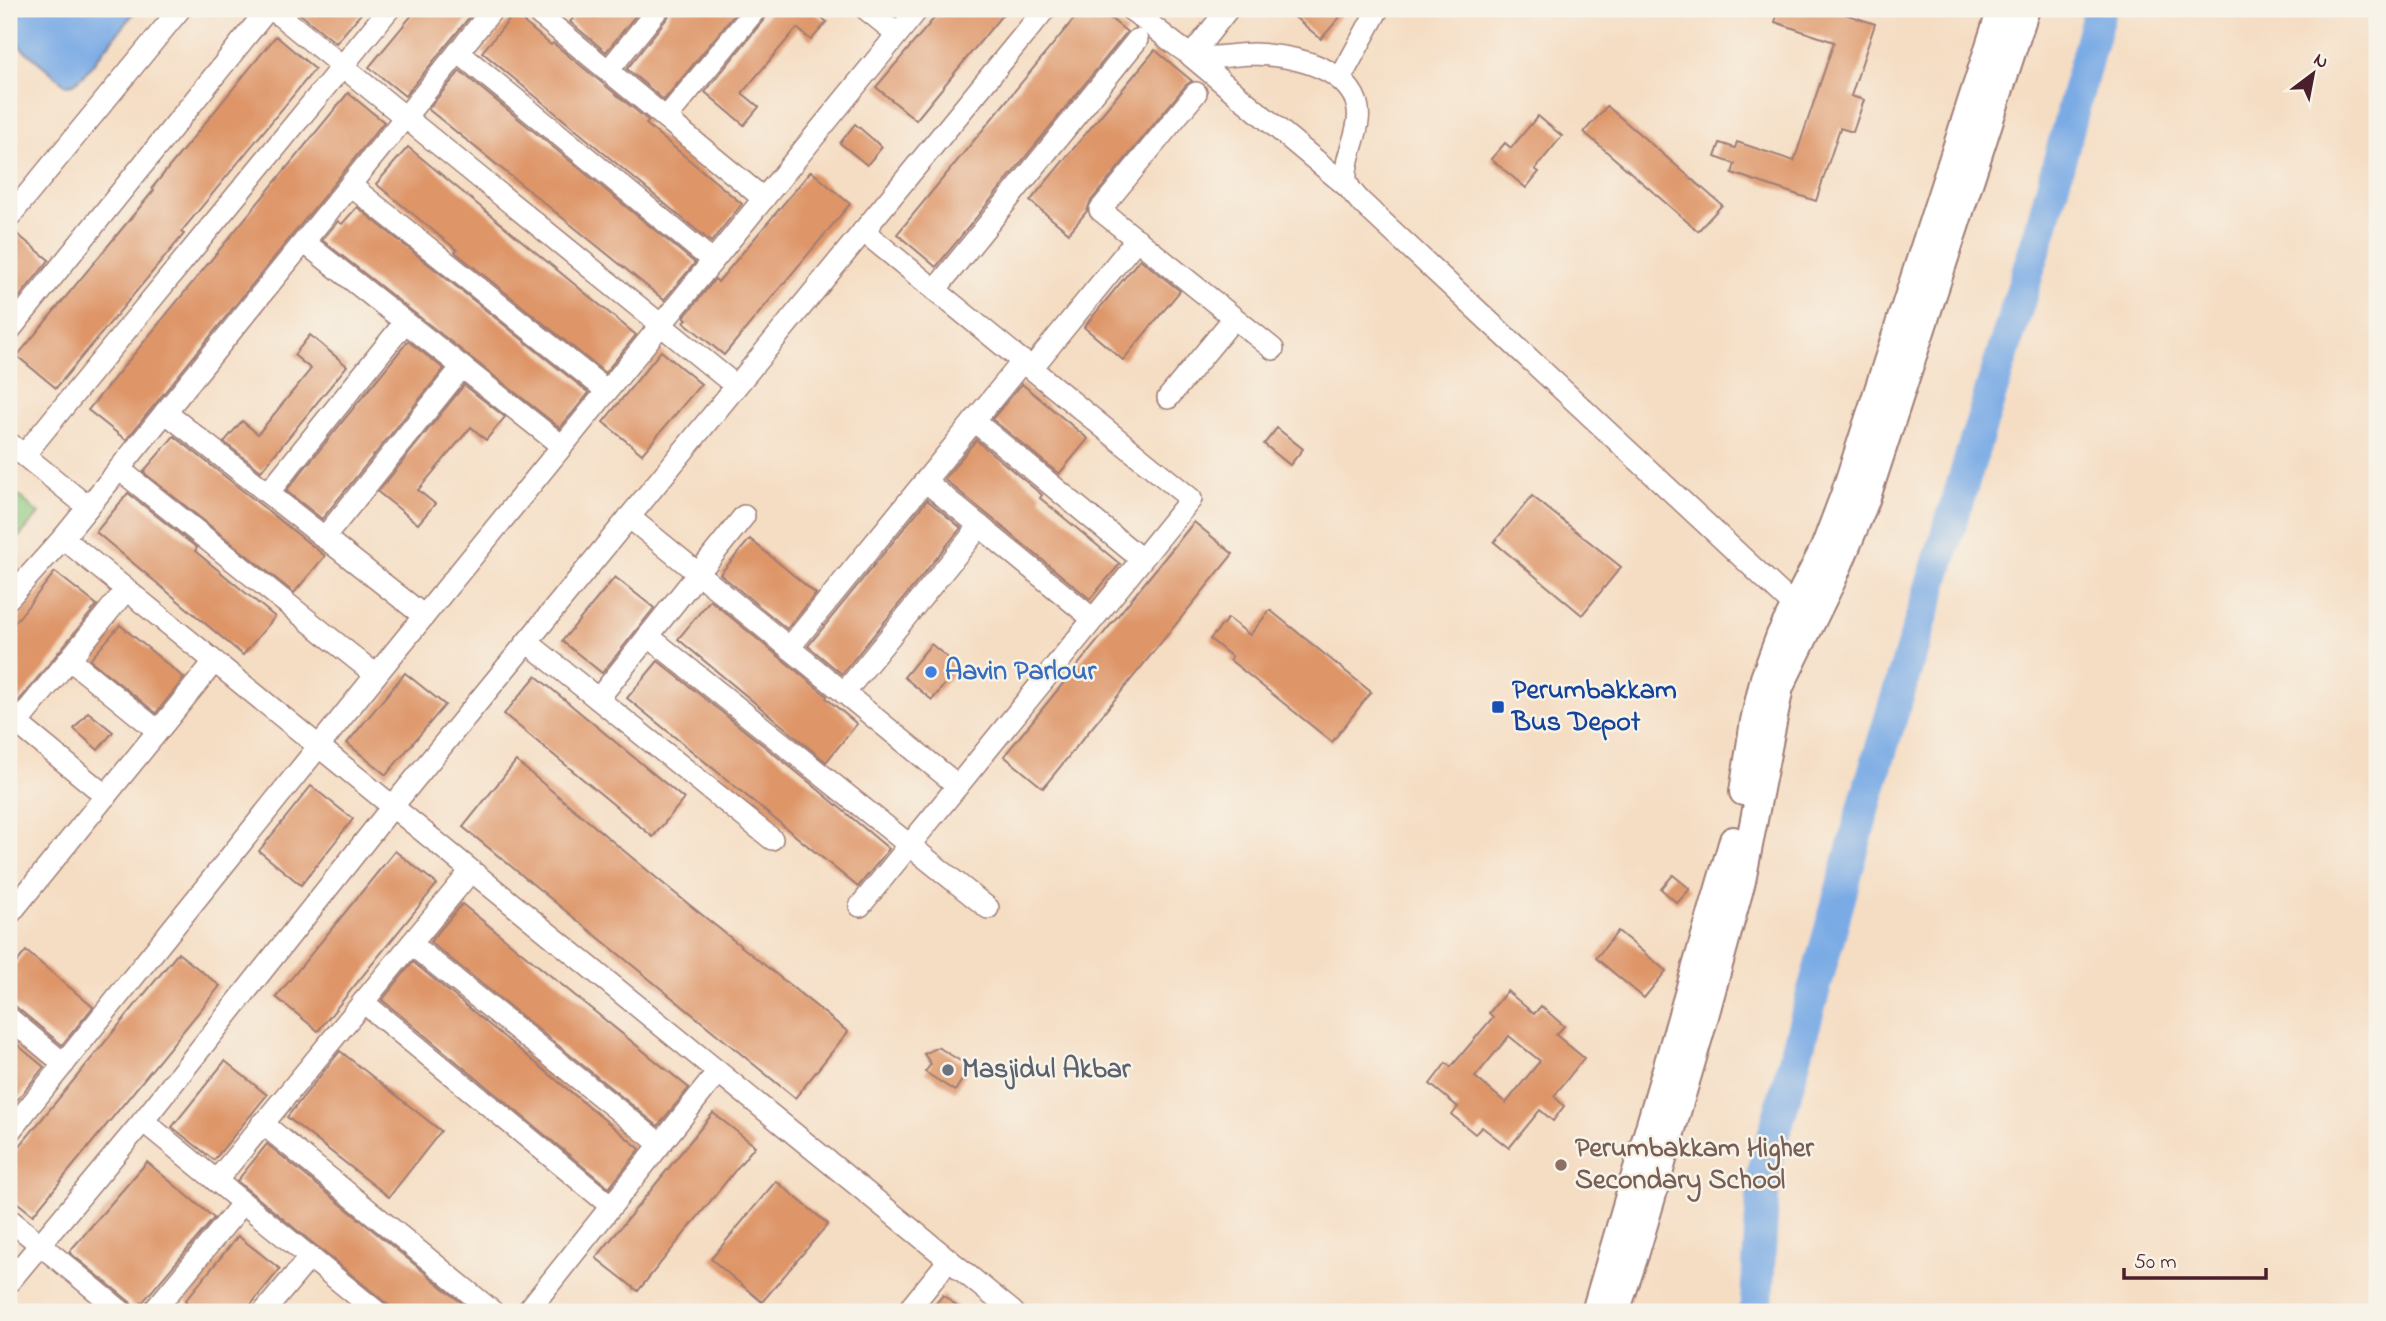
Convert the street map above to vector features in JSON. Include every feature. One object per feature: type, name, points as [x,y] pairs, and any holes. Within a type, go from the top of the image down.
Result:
[{"type":"street","points":[[9,217],[180,9]]},
{"type":"street","points":[[9,331],[270,9],[736,386]]},
{"type":"street","points":[[88,507],[16,449],[388,9]]},
{"type":"street","points":[[9,598],[63,538],[493,9]]},
{"type":"street","points":[[533,9],[764,198]]},
{"type":"street","points":[[608,71],[658,9]]},
{"type":"street","points":[[666,118],[756,9]]},
{"type":"street","points":[[866,9],[897,34]]},
{"type":"street","points":[[11,1123],[64,1064],[376,675],[918,9]]},
{"type":"street","points":[[9,1282],[143,1121],[392,807],[1045,9]]},
{"type":"street","points":[[1130,9],[1191,56],[1349,188],[1803,614]]},
{"type":"street","points":[[1191,56],[1228,9]]},
{"type":"street","points":[[1340,79],[1378,9]]},
{"type":"street","points":[[1616,1312],[1698,1040],[1742,881],[1780,687],[2001,9]]},
{"type":"street","points":[[1595,1312],[1726,868],[1739,816],[1754,722],[1765,678],[1780,635],[1803,614],[1844,554],[1866,500],[2026,9]]},
{"type":"street","points":[[935,290],[1137,40]]},
{"type":"street","points":[[458,52],[713,261]]},
{"type":"street","points":[[1191,56],[1217,58],[1253,54],[1295,60],[1323,68],[1340,79],[1353,93],[1359,113],[1357,135],[1346,178],[1349,188]]},
{"type":"street","points":[[1196,93],[1100,210],[1273,349]]},
{"type":"street","points":[[350,185],[607,391]]},
{"type":"street","points":[[860,906],[1191,499],[863,231]]},
{"type":"street","points":[[789,648],[974,421],[1027,365],[1137,239]]},
{"type":"street","points":[[304,242],[562,446]]},
{"type":"street","points":[[1168,398],[1234,318]]},
{"type":"street","points":[[268,493],[405,322]]},
{"type":"street","points":[[324,538],[462,367]]},
{"type":"street","points":[[165,412],[424,616]]},
{"type":"street","points":[[974,421],[1141,559]]},
{"type":"street","points":[[119,469],[376,675]]},
{"type":"street","points":[[925,481],[1093,619]]},
{"type":"street","points":[[598,699],[744,516]]},
{"type":"street","points":[[629,517],[957,785]]},
{"type":"street","points":[[844,693],[980,526]]},
{"type":"street","points":[[63,538],[1013,1312]]},
{"type":"street","points":[[106,796],[13,728],[126,590]]},
{"type":"street","points":[[648,636],[988,908]]},
{"type":"street","points":[[527,642],[772,839]]},
{"type":"street","points":[[69,659],[158,731]]},
{"type":"street","points":[[9,915],[215,662]]},
{"type":"street","points":[[216,1181],[471,871]]},
{"type":"street","points":[[411,944],[660,1144]]},
{"type":"street","points":[[363,1002],[611,1206]]},
{"type":"street","points":[[9,1018],[64,1064]]},
{"type":"street","points":[[527,1312],[718,1072]]},
{"type":"street","points":[[143,1121],[377,1312]]},
{"type":"street","points":[[262,1124],[493,1312]]},
{"type":"street","points":[[153,1312],[243,1203]]},
{"type":"street","points":[[9,1219],[122,1312]]},
{"type":"street","points":[[264,1312],[310,1257]]},
{"type":"street","points":[[907,1312],[949,1260]]},
{"type":"green space","points":[[9,487],[39,514],[9,548]]},
{"type":"water","points":[[9,9],[137,9],[83,76],[73,84],[66,85],[9,37]]},
{"type":"building","points":[[294,9],[365,9],[336,43]]},
{"type":"building","points":[[417,9],[476,9],[405,96],[369,67]]},
{"type":"building","points":[[581,9],[641,9],[606,52],[570,22]]},
{"type":"building","points":[[671,9],[739,9],[664,100],[627,69],[668,17]]},
{"type":"building","points":[[769,9],[810,9],[827,22],[811,40],[797,28],[742,93],[759,107],[744,125],[705,92],[766,17]]},
{"type":"building","points":[[942,9],[1007,9],[916,120],[876,87]]},
{"type":"building","points":[[1082,9],[1099,9],[1127,32],[936,267],[897,234]]},
{"type":"building","points":[[1285,9],[1347,9],[1321,39]]},
{"type":"building","points":[[1779,9],[1830,9],[1875,24],[1851,96],[1864,100],[1853,132],[1840,128],[1816,201],[1732,173],[1735,164],[1715,157],[1720,143],[1735,148],[1737,142],[1794,161],[1834,42],[1775,22]]},
{"type":"building","points":[[514,14],[649,121],[646,124],[742,204],[711,242],[482,52]]},
{"type":"building","points":[[276,36],[315,69],[181,232],[184,234],[56,388],[17,356]]},
{"type":"building","points":[[1155,50],[1192,81],[1090,202],[1087,211],[1069,233],[1030,201]]},
{"type":"building","points":[[460,71],[695,263],[664,300],[428,109]]},
{"type":"building","points":[[348,93],[384,122],[126,440],[88,410]]},
{"type":"building","points":[[1607,106],[1722,205],[1698,231],[1584,132]]},
{"type":"building","points":[[1538,116],[1562,136],[1535,169],[1539,172],[1526,188],[1491,159],[1505,143],[1511,148]]},
{"type":"building","points":[[855,124],[882,147],[867,165],[840,143]]},
{"type":"building","points":[[408,147],[636,335],[605,373],[455,252],[457,250],[376,184]]},
{"type":"building","points":[[811,171],[850,204],[724,355],[684,322],[687,319],[684,317],[715,279],[718,282]]},
{"type":"building","points":[[357,207],[589,393],[560,428],[322,240],[338,221],[342,224]]},
{"type":"building","points":[[9,230],[49,260],[9,310]]},
{"type":"building","points":[[1140,259],[1180,291],[1123,360],[1084,327]]},
{"type":"building","points":[[310,335],[347,366],[261,471],[224,442],[242,421],[258,434],[311,369],[294,355]]},
{"type":"building","points":[[408,341],[444,369],[322,519],[286,491]]},
{"type":"building","points":[[661,351],[701,384],[642,454],[603,422]]},
{"type":"building","points":[[1022,384],[1088,439],[1059,474],[992,419]]},
{"type":"building","points":[[464,385],[505,417],[486,440],[471,427],[418,490],[435,504],[418,524],[378,492]]},
{"type":"building","points":[[1277,428],[1303,449],[1290,465],[1264,444]]},
{"type":"building","points":[[174,436],[325,556],[294,593],[143,472]]},
{"type":"building","points":[[976,440],[1042,495],[1040,498],[1120,564],[1090,599],[944,479]]},
{"type":"building","points":[[128,493],[197,548],[195,551],[275,617],[243,655],[96,532]]},
{"type":"building","points":[[1532,496],[1621,567],[1582,615],[1494,542]]},
{"type":"building","points":[[927,500],[961,528],[842,674],[808,646]]},
{"type":"building","points":[[1194,522],[1233,554],[1043,788],[1004,756]]},
{"type":"building","points":[[750,539],[816,594],[787,629],[720,574]]},
{"type":"building","points":[[55,572],[97,605],[9,713],[9,630]]},
{"type":"building","points":[[615,577],[654,608],[602,673],[562,641]]},
{"type":"building","points":[[710,600],[857,724],[826,762],[678,639]]},
{"type":"building","points":[[1270,610],[1371,692],[1332,742],[1230,660],[1232,657],[1210,639],[1228,618],[1250,635]]},
{"type":"building","points":[[120,625],[184,678],[156,713],[90,660]]},
{"type":"building","name":"Aavin Parlour","points":[[931,644],[959,667],[932,700],[904,677]]},
{"type":"building","points":[[658,661],[889,849],[858,887],[627,698]]},
{"type":"building","points":[[405,673],[445,705],[386,775],[347,743]]},
{"type":"building","points":[[536,676],[684,799],[653,837],[504,714]]},
{"type":"building","points":[[88,712],[113,732],[98,750],[74,729]]},
{"type":"building","points":[[516,761],[848,1032],[795,1098],[463,827]]},
{"type":"building","points":[[311,786],[353,819],[301,885],[259,851]]},
{"type":"building","points":[[395,851],[437,884],[318,1031],[276,997]]},
{"type":"building","points":[[1673,875],[1690,889],[1677,903],[1661,889]]},
{"type":"building","points":[[462,904],[689,1088],[658,1126],[430,942]]},
{"type":"building","points":[[1618,931],[1666,971],[1644,998],[1596,958]]},
{"type":"building","points":[[26,951],[93,1007],[62,1045],[9,1001],[9,972]]},
{"type":"building","points":[[178,953],[220,986],[33,1215],[9,1196],[9,1159]]},
{"type":"building","points":[[413,962],[640,1149],[609,1188],[382,1000]]},
{"type":"building","points":[[1507,991],[1534,1014],[1541,1006],[1564,1026],[1556,1035],[1584,1058],[1554,1096],[1564,1106],[1553,1121],[1540,1110],[1509,1148],[1482,1127],[1475,1134],[1452,1115],[1458,1107],[1430,1084],[1446,1063],[1451,1067],[1493,1017],[1489,1013]],"holes":[[[1509,1036],[1540,1061],[1506,1103],[1475,1077]]]},
{"type":"building","points":[[9,1038],[44,1067],[9,1110]]},
{"type":"building","name":"Masjidul Akbar","points":[[938,1047],[970,1067],[955,1091],[925,1072],[931,1064],[924,1054]]},
{"type":"building","points":[[340,1051],[441,1131],[389,1197],[287,1117]]},
{"type":"building","points":[[225,1061],[267,1095],[214,1160],[172,1127]]},
{"type":"building","points":[[713,1113],[755,1146],[638,1291],[596,1258]]},
{"type":"building","points":[[267,1144],[473,1312],[397,1312],[237,1181]]},
{"type":"building","points":[[147,1162],[214,1218],[135,1311],[130,1302],[69,1252]]},
{"type":"building","points":[[776,1181],[828,1224],[762,1302],[711,1259]]},
{"type":"building","points":[[238,1236],[280,1269],[245,1312],[199,1312],[185,1301]]},
{"type":"building","points":[[943,1295],[964,1312],[929,1312]]},
{"type":"waterway","points":[[1756,1312],[1764,1171],[1872,779],[2041,229],[2100,9]]},
{"type":"place","name":"Aavin Parlour","points":[[931,672]]},
{"type":"place","name":"Perumbakkam Bus Depot","points":[[1498,707]]},
{"type":"place","name":"Masjidul Akbar","points":[[948,1070]]},
{"type":"place","name":"Perumbakkam Higher Secondary School","points":[[1561,1165]]}]
